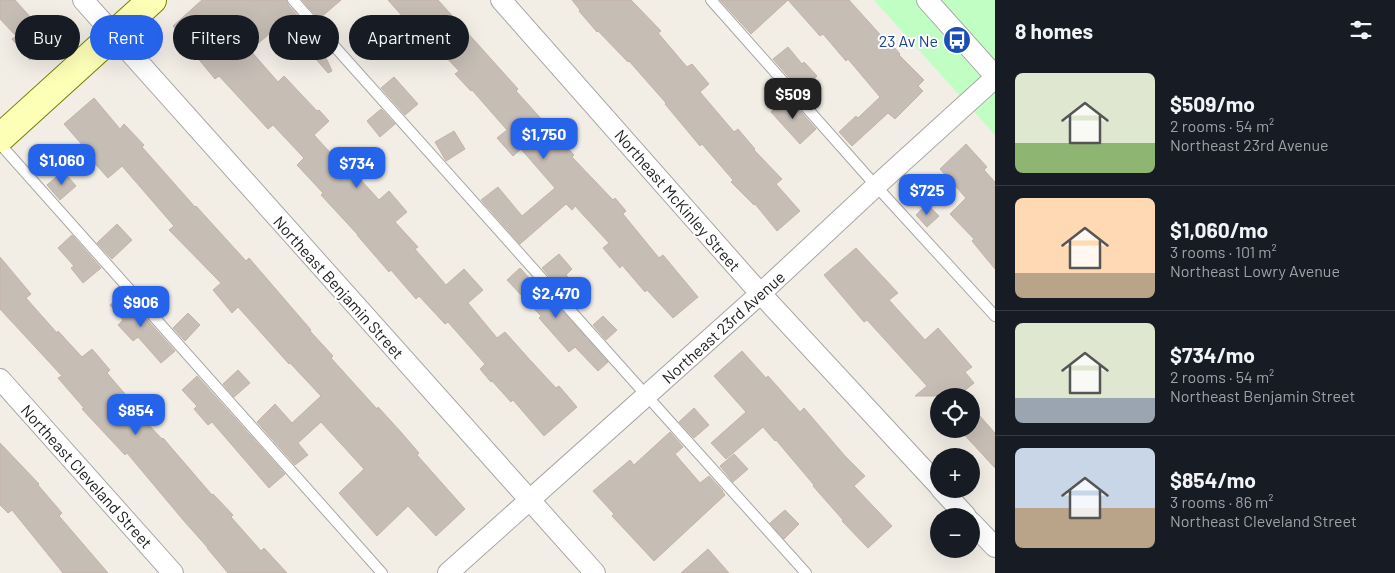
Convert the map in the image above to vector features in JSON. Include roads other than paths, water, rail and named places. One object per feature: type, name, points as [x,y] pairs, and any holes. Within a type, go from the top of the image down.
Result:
[{"type":"main road","points":[[135,15],[152,0]]},
{"type":"main road","points":[[0,138],[90,56]]},
{"type":"street","name":"Northeast Benjamin Street","points":[[83,0],[97,15]]},
{"type":"street","name":"Northeast McKinley Street","points":[[501,0],[760,294],[930,477]]},
{"type":"street","points":[[927,0],[995,77]]},
{"type":"street","name":"Northeast Benjamin Street","points":[[137,60],[596,573]]},
{"type":"street","name":"Northeast 23rd Avenue","points":[[448,573],[760,294],[995,77]]},
{"type":"street","name":"Northeast Cleveland Street","points":[[0,379],[173,573]]},
{"type":"street","name":"Northeast McKinley Street","points":[[949,498],[959,508]]},
{"type":"street","points":[[980,531],[995,547]]},
{"type":"lane","points":[[293,0],[806,573]]},
{"type":"lane","points":[[711,0],[876,186],[995,316]]},
{"type":"lane","points":[[0,144],[382,573]]},
{"type":"place","name":"23 Av Ne","points":[[957,40]]}]
